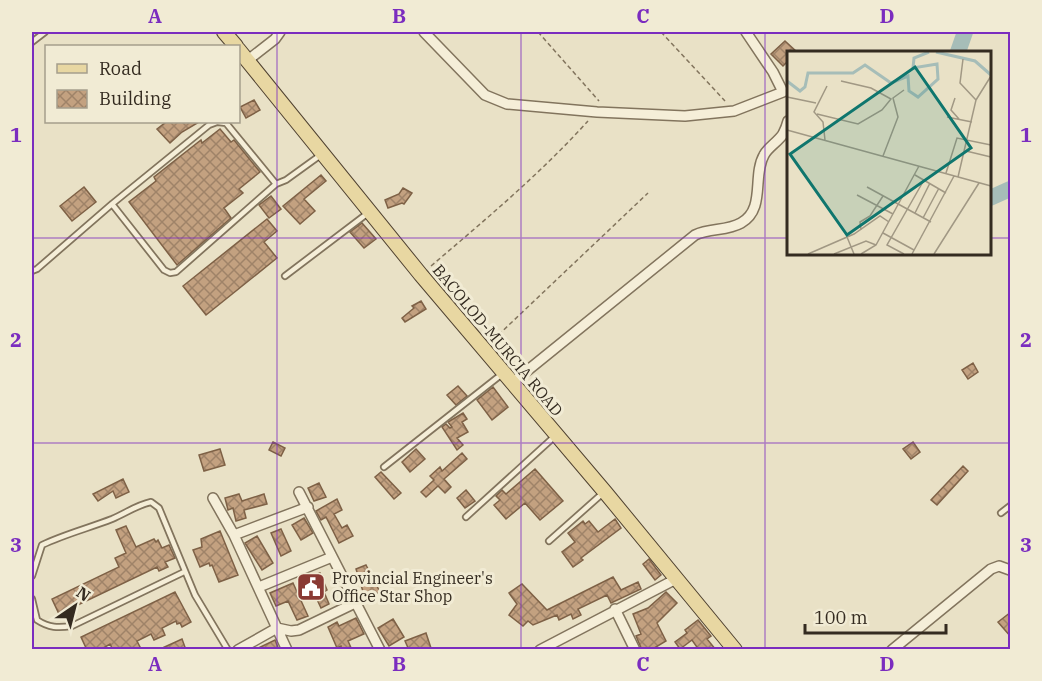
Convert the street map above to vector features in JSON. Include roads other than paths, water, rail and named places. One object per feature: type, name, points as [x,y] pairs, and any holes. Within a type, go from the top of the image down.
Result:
[{"type":"main road","name":"BACOLOD-MURCIA ROAD","points":[[224,32],[235,45]]},
{"type":"main road","name":"BACOLOD-MURCIA ROAD","points":[[240,51],[421,275],[735,650]]},
{"type":"street","points":[[248,60],[275,39],[280,32]]},
{"type":"street","points":[[424,32],[485,95],[494,100],[507,104],[602,112],[685,116],[734,111],[786,94],[746,32]]},
{"type":"street","points":[[508,378],[695,235],[703,231],[729,228],[749,218],[754,209],[764,155],[783,135],[787,126]]},
{"type":"street","points":[[299,492],[380,650]]},
{"type":"street","points":[[213,498],[260,587],[287,650]]},
{"type":"street","points":[[234,535],[308,507]]},
{"type":"street","points":[[260,587],[332,557]]},
{"type":"street","points":[[892,650],[991,569],[999,566],[1011,570]]},
{"type":"street","points":[[540,650],[676,579]]},
{"type":"street","points":[[238,650],[277,628],[299,630],[355,603]]},
{"type":"street","points":[[615,609],[635,650]]},
{"type":"lane","points":[[32,42],[45,32]]},
{"type":"lane","points":[[32,271],[209,125],[214,123]]},
{"type":"lane","points":[[226,123],[276,184]]},
{"type":"lane","points":[[112,204],[165,270],[170,273],[176,272],[276,184],[286,180],[323,153]]},
{"type":"lane","points":[[285,276],[370,212]]},
{"type":"lane","points":[[384,467],[508,378]]},
{"type":"lane","points":[[466,516],[556,435]]},
{"type":"lane","points":[[549,541],[605,492]]},
{"type":"lane","points":[[32,576],[42,545],[65,534],[113,518],[141,504],[151,502],[159,508],[195,595],[228,650]]},
{"type":"lane","points":[[1001,513],[1011,506]]},
{"type":"lane","points":[[32,599],[37,620],[56,628],[72,626],[184,572]]},
{"type":"waterway","points":[[958,51],[965,32]]},
{"type":"waterway","points":[[991,198],[1010,189]]},
{"type":"place","name":"Provincial Engineer's Office Star Shop","points":[[311,587]]}]
